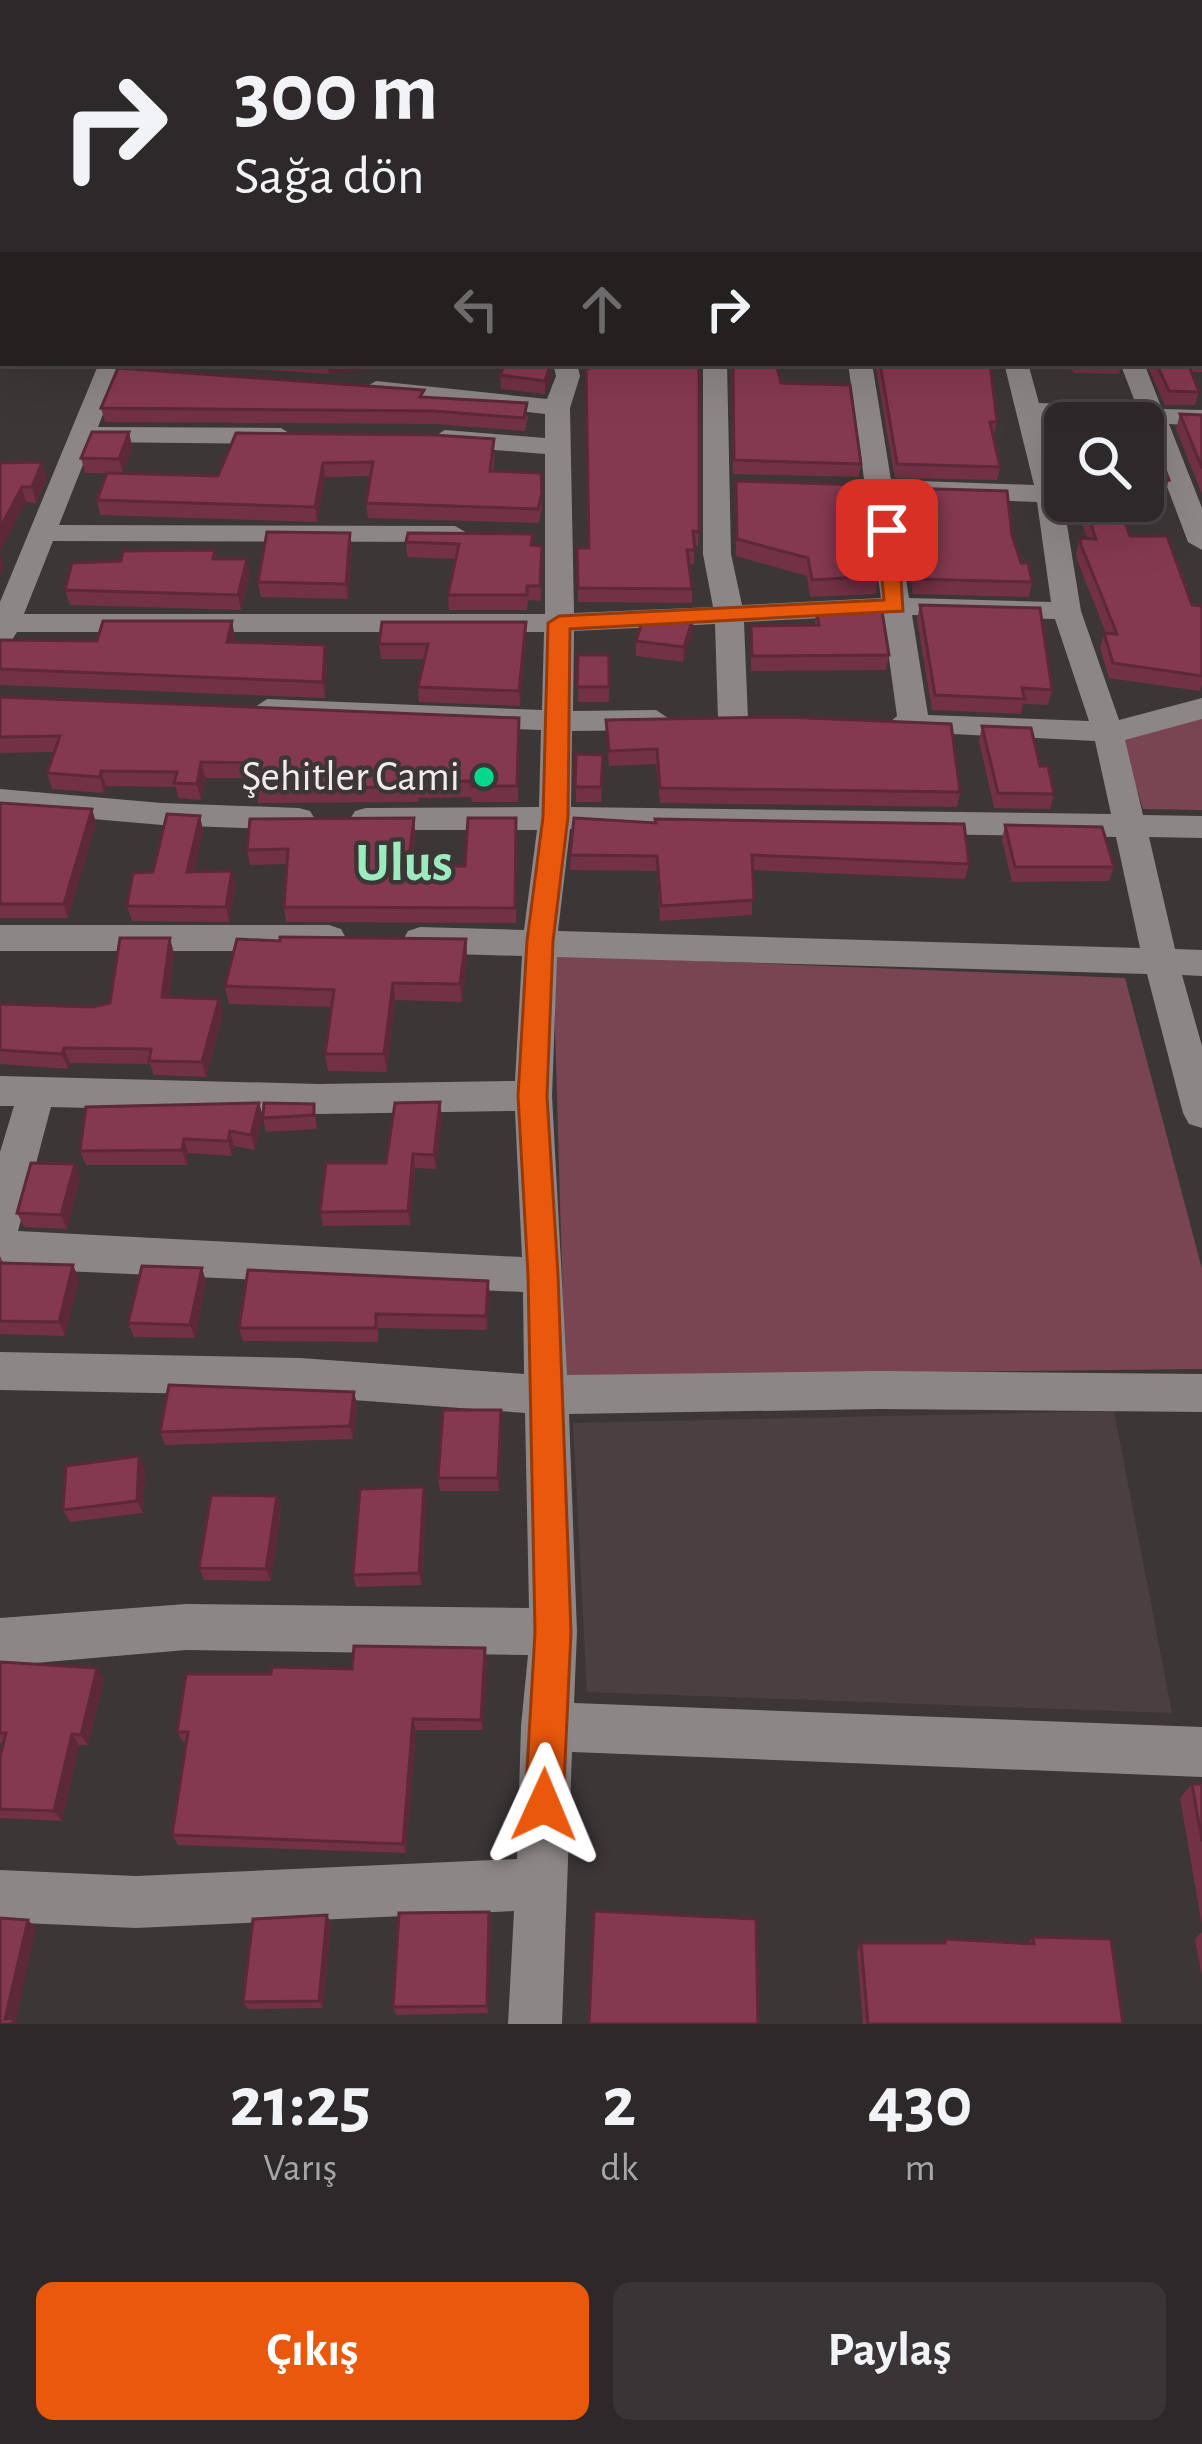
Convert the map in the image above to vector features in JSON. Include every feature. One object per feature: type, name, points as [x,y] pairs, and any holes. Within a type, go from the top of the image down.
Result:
[{"type":"street","points":[[435,366],[444,393],[423,437],[568,393]]},
{"type":"street","points":[[709,720],[729,614],[717,554],[731,486],[715,366]]},
{"type":"street","points":[[860,366],[914,725]]},
{"type":"street","points":[[1017,366],[1044,471]]},
{"type":"street","points":[[1133,366],[1147,402]]},
{"type":"street","points":[[118,367],[80,434],[2,630],[559,623],[896,606],[1067,611]]},
{"type":"street","points":[[340,385],[444,393],[568,393]]},
{"type":"street","points":[[536,2024],[545,1726],[553,1632],[543,1275],[532,1096],[540,941],[556,817],[559,623],[549,535],[568,393]]},
{"type":"street","points":[[1031,410],[1044,411]]},
{"type":"street","points":[[1164,418],[1202,418]]},
{"type":"street","points":[[80,434],[317,436]]},
{"type":"street","points":[[1164,446],[1202,542]]},
{"type":"street","points":[[835,487],[1044,494]]},
{"type":"street","points":[[1053,522],[1067,611],[1108,732],[1160,958],[1202,1113]]},
{"type":"street","points":[[39,533],[490,535]]},
{"type":"street","points":[[235,707],[557,721],[766,718]]},
{"type":"street","points":[[872,722],[1108,732],[1150,726],[1202,708]]},
{"type":"street","points":[[0,800],[242,820],[556,817],[1202,827]]},
{"type":"street","points":[[0,938],[540,941],[1160,958],[1202,963]]},
{"type":"street","points":[[0,1218],[18,1092],[319,1099],[532,1096]]},
{"type":"street","points":[[0,1238],[5,1246],[42,1253],[543,1275]]},
{"type":"street","points":[[0,1371],[300,1377],[544,1396],[879,1390],[1202,1393]]},
{"type":"street","points":[[0,1642],[186,1627],[553,1632]]},
{"type":"street","points":[[545,1726],[1202,1752]]},
{"type":"street","points":[[0,1896],[136,1902],[543,1884]]},
{"type":"shaded area","points":[[1202,718],[1202,810],[1143,809],[1121,738]]},
{"type":"shaded area","points":[[553,955],[1125,978],[1202,1269],[1202,1369],[565,1376]]},
{"type":"shaded area","points":[[1114,1411],[1172,1713],[587,1692],[573,1423]]},
{"type":"building","points":[[504,366],[550,366],[545,381],[500,375]]},
{"type":"building","points":[[595,366],[699,366],[699,532],[693,531],[695,550],[687,550],[692,589],[578,588],[577,548],[589,548],[586,370]]},
{"type":"building","points":[[733,366],[777,366],[781,383],[850,385],[861,464],[734,460]]},
{"type":"building","points":[[881,366],[990,366],[997,422],[990,422],[1000,467],[897,464]]},
{"type":"building","points":[[1157,366],[1189,366],[1199,392],[1169,391]]},
{"type":"building","points":[[118,368],[424,390],[420,397],[527,403],[524,418],[434,411],[101,408]]},
{"type":"building","points":[[1180,414],[1202,415],[1202,468]]},
{"type":"building","points":[[92,432],[129,432],[119,459],[81,458]]},
{"type":"building","points":[[236,433],[494,439],[490,471],[541,473],[542,493],[538,509],[366,503],[373,462],[323,463],[315,507],[97,500],[107,473],[218,476]]},
{"type":"building","points":[[42,462],[32,487],[22,487],[0,528],[0,463]]},
{"type":"building","points":[[736,481],[865,485],[878,576],[812,580],[808,558],[737,539]]},
{"type":"building","points":[[901,488],[1007,491],[1012,535],[1021,563],[1028,563],[1032,582],[915,579]]},
{"type":"building","points":[[1090,522],[1125,522],[1130,536],[1167,536],[1192,605],[1202,606],[1202,676],[1113,663],[1104,633],[1117,634],[1080,538],[1096,539]]},
{"type":"building","points":[[267,532],[350,533],[346,584],[258,582]]},
{"type":"building","points":[[408,533],[533,534],[531,545],[542,546],[540,586],[527,586],[527,595],[448,595],[459,544],[406,542]]},
{"type":"building","points":[[215,550],[213,559],[247,559],[238,595],[65,590],[72,563],[121,561],[123,551]]},
{"type":"building","points":[[881,605],[889,655],[752,656],[751,626],[819,625],[816,608]]},
{"type":"building","points":[[920,605],[1040,608],[1052,690],[1022,688],[1025,699],[935,695]]},
{"type":"building","points":[[694,615],[684,647],[636,641],[644,617]]},
{"type":"building","points":[[103,621],[232,621],[227,642],[325,645],[323,682],[0,669],[0,640],[97,641]]},
{"type":"building","points":[[382,622],[526,622],[519,691],[418,687],[428,644],[379,644]]},
{"type":"building","points":[[578,655],[609,655],[609,687],[577,687]]},
{"type":"building","points":[[0,697],[519,718],[517,786],[471,786],[471,781],[417,782],[417,787],[255,788],[262,763],[201,762],[197,784],[174,783],[177,772],[101,771],[100,777],[47,773],[60,736],[0,737]]},
{"type":"building","points":[[784,717],[951,724],[960,792],[660,788],[657,749],[609,751],[606,720]]},
{"type":"building","points":[[982,726],[1031,728],[1040,766],[1048,766],[1054,794],[998,793]]},
{"type":"building","points":[[576,754],[603,755],[601,787],[575,787]]},
{"type":"building","points":[[0,803],[92,809],[64,904],[0,904]]},
{"type":"building","points":[[167,814],[200,816],[187,872],[232,871],[226,907],[127,906],[133,873],[153,872]]},
{"type":"building","points":[[414,818],[408,866],[465,866],[468,818],[516,818],[515,908],[284,907],[288,849],[247,850],[250,819]]},
{"type":"building","points":[[574,818],[656,823],[655,819],[964,824],[969,864],[752,855],[754,900],[661,906],[657,856],[570,855]]},
{"type":"building","points":[[1005,825],[1102,827],[1114,867],[1015,867]]},
{"type":"building","points":[[280,937],[466,939],[460,984],[393,983],[384,1054],[325,1054],[334,990],[225,986],[237,939],[280,941]]},
{"type":"building","points":[[120,938],[170,938],[162,997],[219,999],[202,1062],[149,1061],[151,1049],[64,1048],[62,1054],[0,1050],[0,1004],[93,1007],[110,1003]]},
{"type":"building","points":[[440,1102],[434,1155],[413,1154],[408,1211],[320,1212],[326,1163],[386,1163],[395,1103]]},
{"type":"building","points":[[259,1103],[251,1135],[230,1131],[228,1141],[184,1139],[182,1150],[80,1151],[86,1107]]},
{"type":"building","points":[[264,1103],[314,1104],[314,1115],[263,1118]]},
{"type":"building","points":[[31,1163],[75,1164],[61,1215],[17,1213]]},
{"type":"building","points":[[0,1263],[73,1265],[59,1322],[0,1321]]},
{"type":"building","points":[[142,1266],[202,1268],[190,1325],[128,1323]]},
{"type":"building","points":[[248,1270],[488,1281],[486,1316],[376,1314],[376,1328],[239,1328]]},
{"type":"building","points":[[169,1385],[354,1392],[350,1426],[160,1432]]},
{"type":"building","points":[[443,1410],[501,1410],[498,1478],[438,1478]]},
{"type":"building","points":[[139,1456],[137,1501],[63,1510],[66,1466]]},
{"type":"building","points":[[424,1487],[419,1573],[353,1575],[360,1489]]},
{"type":"building","points":[[211,1495],[277,1496],[266,1569],[199,1568]]},
{"type":"building","points":[[354,1646],[485,1648],[481,1720],[413,1719],[403,1844],[172,1835],[188,1732],[177,1732],[186,1674],[271,1674],[272,1667],[352,1669]]},
{"type":"building","points":[[0,1662],[97,1668],[81,1735],[72,1734],[54,1811],[0,1809],[0,1757],[6,1733],[0,1733]]},
{"type":"building","points":[[1192,1784],[1202,1784],[1202,1841]]},
{"type":"building","points":[[594,1911],[756,1919],[758,2024],[589,2024]]},
{"type":"building","points":[[489,1912],[487,2006],[393,2007],[399,1913]]},
{"type":"building","points":[[327,1915],[319,2001],[243,2002],[253,1919]]},
{"type":"building","points":[[0,1918],[28,1920],[5,2019],[13,2018],[13,2024],[0,2024]]},
{"type":"building","points":[[1033,1937],[1111,1939],[1123,2024],[868,2024],[861,1943],[945,1943],[945,1939],[1034,1944]]},
{"type":"place","name":"Şehitler Cami","points":[[484,777]]},
{"type":"district","name":"Ulus","points":[[404,864]]},
{"type":"route","points":[[544,1805],[553,1632],[543,1275],[532,1096],[540,941],[556,817],[559,623],[896,606],[887,530]]}]
